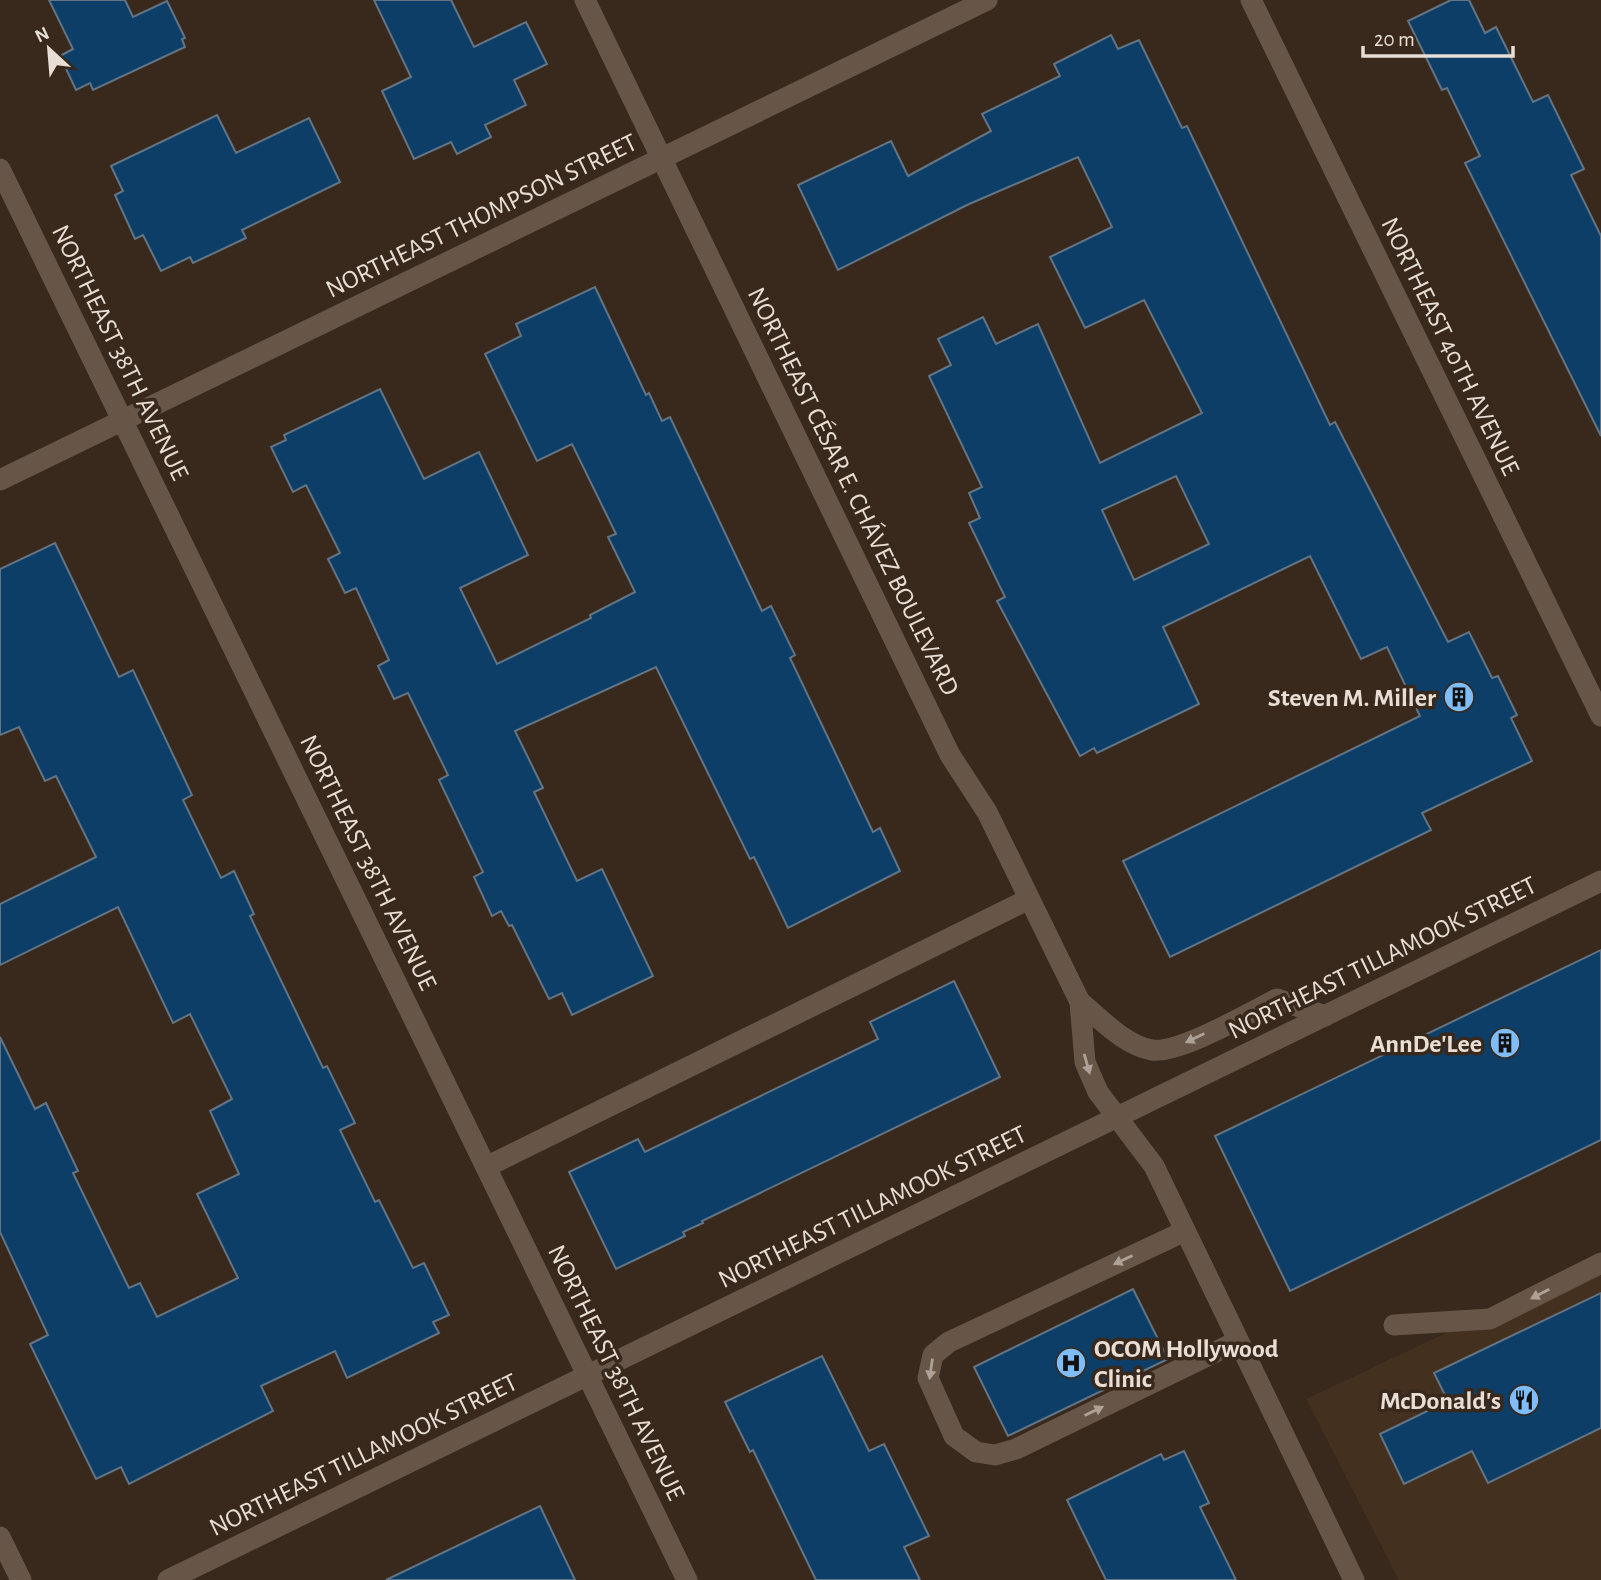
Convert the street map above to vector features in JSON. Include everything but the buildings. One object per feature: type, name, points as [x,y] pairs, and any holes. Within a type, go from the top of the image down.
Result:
[{"type":"street","name":"NORTHEAST CÉSAR E. CHÁVEZ BOULEVARD","points":[[585,0],[950,755],[987,812],[1080,1002],[1085,1062],[1097,1091],[1154,1166],[1354,1580]]},
{"type":"street","name":"NORTHEAST THOMPSON STREET","points":[[0,481],[987,0]]},
{"type":"street","name":"NORTHEAST 40TH AVENUE","points":[[1251,0],[1601,716]]},
{"type":"street","name":"NORTHEAST 38TH AVENUE","points":[[0,169],[687,1580]]},
{"type":"street","name":"NORTHEAST TILLAMOOK STREET","points":[[168,1580],[1601,881]]},
{"type":"street","points":[[485,1167],[1029,899]]},
{"type":"street","name":"NORTHEAST CÉSAR E. CHÁVEZ BOULEVARD","points":[[1080,1002],[1130,1041],[1150,1050],[1171,1050],[1277,999],[1325,1016]]},
{"type":"street","points":[[1185,1231],[949,1342],[933,1355],[928,1378],[954,1436],[976,1452],[995,1455],[1016,1449],[1238,1341]]},
{"type":"street","points":[[1394,1325],[1490,1319],[1601,1263]]},
{"type":"street","points":[[0,1537],[21,1580]]},
{"type":"shaded area","points":[[1601,1260],[1601,1580],[1399,1580],[1306,1399]]},
{"type":"place","name":"Steven M. Miller","points":[[1459,697]]},
{"type":"place","name":"AnnDe'Lee","points":[[1505,1043]]},
{"type":"place","name":"OCOM Hollywood Clinic","points":[[1071,1363]]},
{"type":"place","name":"McDonald's","points":[[1524,1400]]}]
